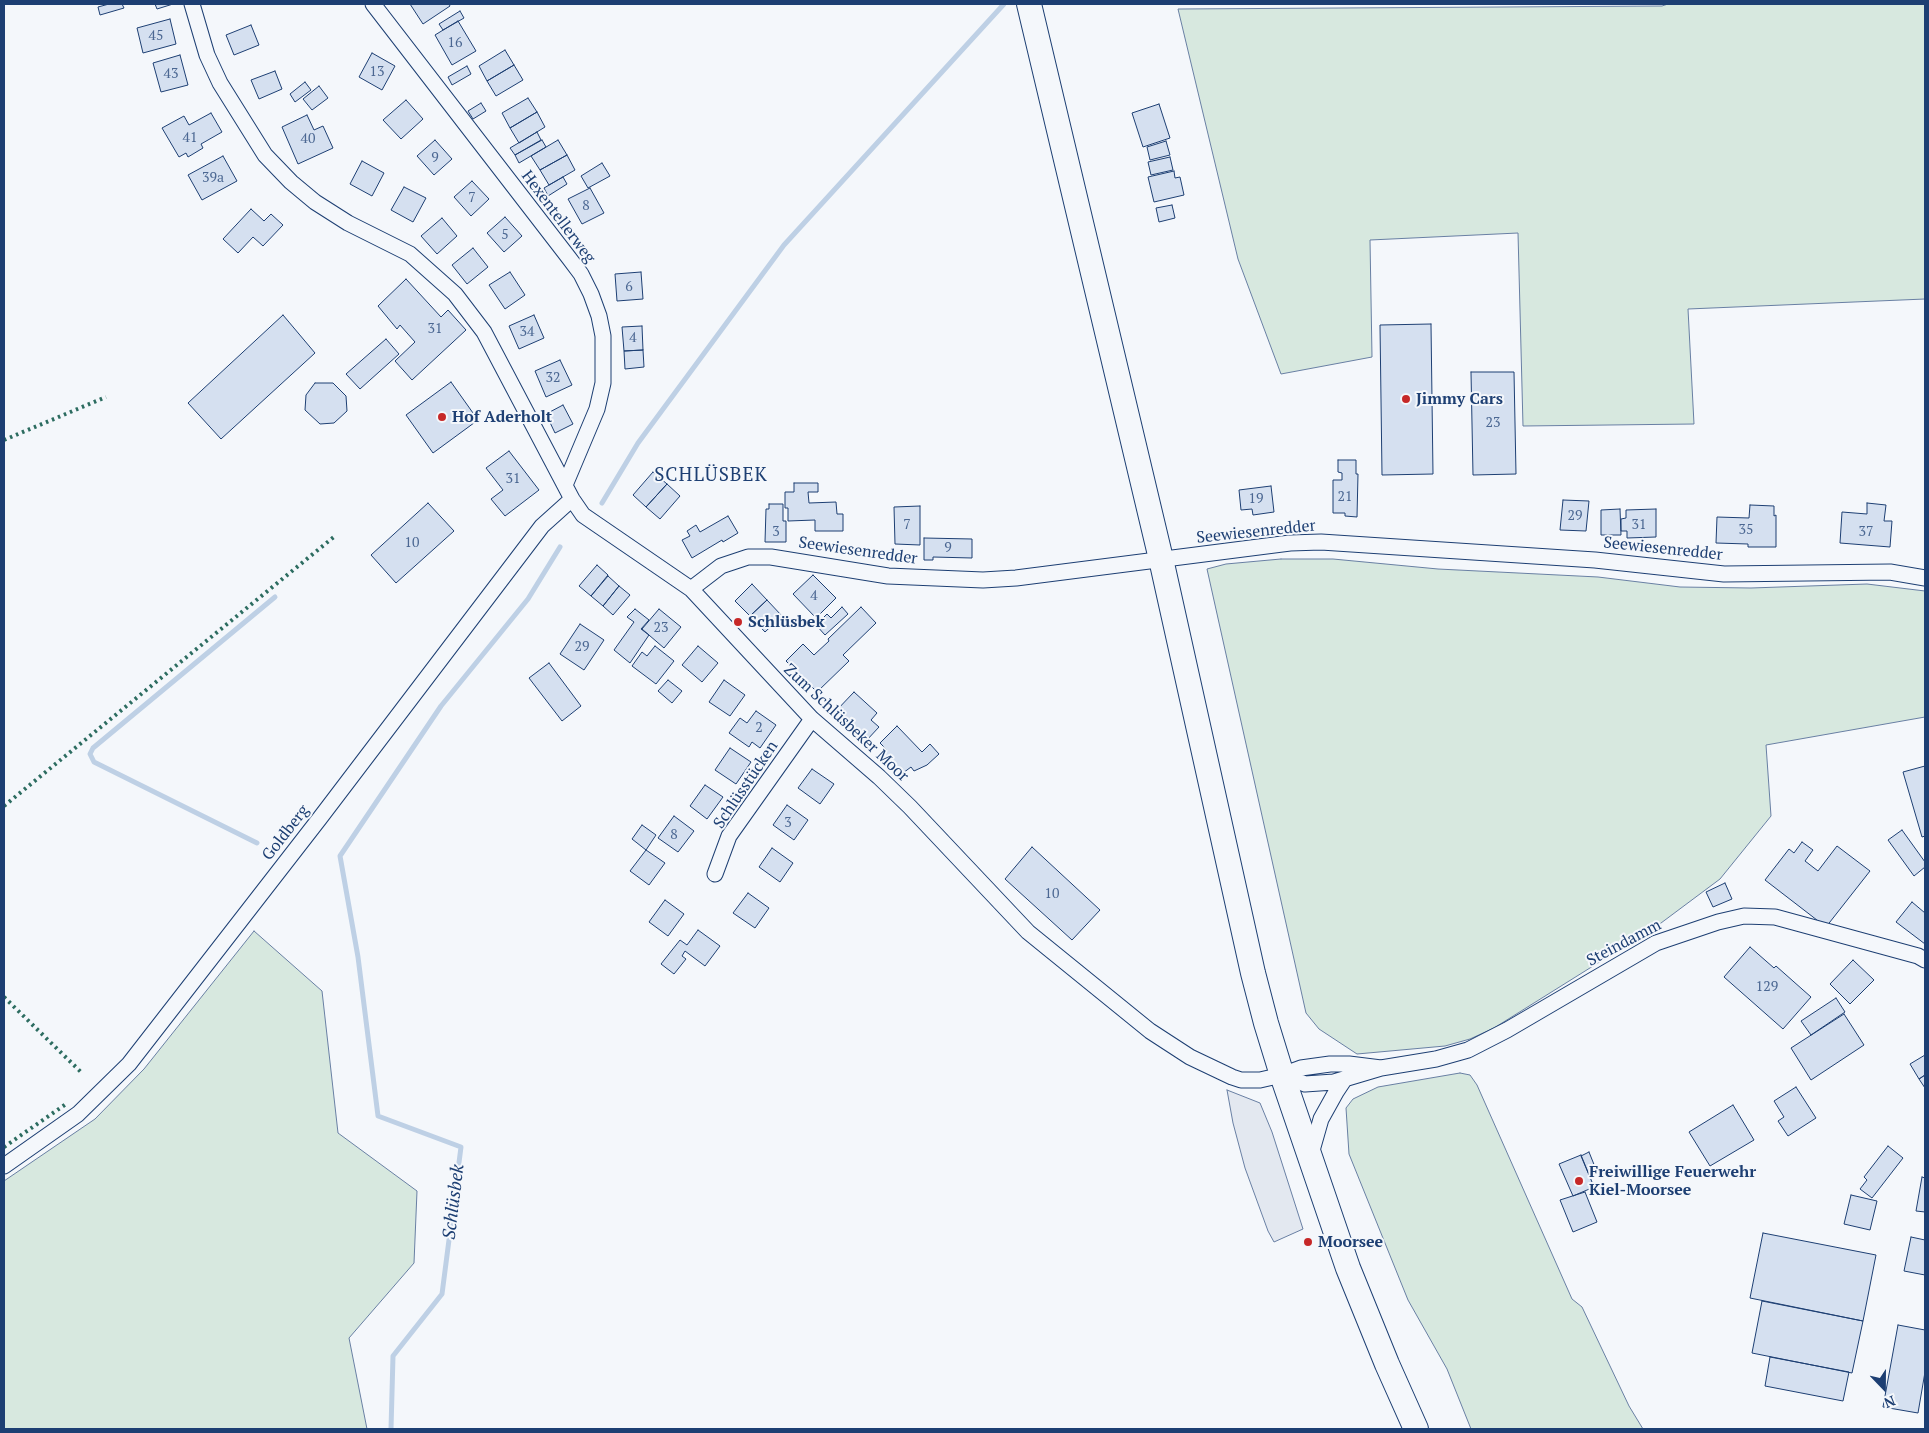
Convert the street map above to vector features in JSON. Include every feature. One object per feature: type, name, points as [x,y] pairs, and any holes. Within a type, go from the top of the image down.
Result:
[{"type":"main road","points":[[1029,4],[1161,559],[1253,972],[1282,1075],[1348,1268],[1416,1429]]},
{"type":"street","name":"Zum Schlüsbeker Moor","points":[[192,4],[210,62],[220,83],[265,155],[290,182],[315,202],[348,223],[410,254],[455,294],[484,332],[572,500],[583,515],[691,589],[812,719],[879,777],[910,807],[1028,932],[1150,1031],[1190,1058],[1232,1077],[1253,1081],[1282,1075]]},
{"type":"street","name":"Hexentellerweg","points":[[373,4],[581,274],[600,316],[603,336],[603,383],[597,410],[565,485]]},
{"type":"street","name":"Goldberg","points":[[4,1166],[78,1114],[129,1064],[320,818],[542,526],[572,500]]},
{"type":"street","name":"Seewiesenredder","points":[[691,589],[721,566],[748,557],[771,557],[888,576],[983,580],[1046,574],[1290,543],[1321,542],[1595,560],[1724,574],[1890,572],[1925,578]]},
{"type":"street","name":"Schlüsstücken","points":[[715,874],[729,836],[812,719]]},
{"type":"street","name":"Steindamm","points":[[1282,1075],[1305,1084],[1344,1080],[1381,1068],[1436,1059],[1468,1050],[1507,1030],[1656,943],[1718,922],[1744,916],[1775,917],[1918,956],[1925,960]]},
{"type":"street","name":"Steindamm","points":[[1282,1075],[1301,1068],[1330,1064],[1350,1064],[1381,1068]]},
{"type":"street","points":[[1310,1158],[1321,1119],[1344,1080]]},
{"type":"shaded area","points":[[1668,4],[1925,4],[1925,299],[1688,309],[1694,424],[1523,426],[1518,233],[1370,240],[1372,357],[1281,374],[1238,259],[1178,9],[1662,6]]},
{"type":"shaded area","points":[[1281,559],[1333,559],[1438,569],[1598,577],[1680,587],[1751,588],[1867,584],[1925,591],[1925,717],[1766,745],[1771,816],[1720,879],[1657,926],[1494,1028],[1470,1039],[1445,1046],[1357,1054],[1319,1029],[1306,1013],[1207,569],[1226,564]]},
{"type":"shaded area","points":[[254,931],[322,991],[338,1133],[417,1191],[414,1263],[349,1338],[367,1429],[4,1429],[4,1181],[95,1119],[144,1069]]},
{"type":"shaded area","points":[[1460,1073],[1470,1075],[1477,1085],[1572,1299],[1582,1307],[1629,1406],[1643,1429],[1471,1429],[1447,1369],[1408,1300],[1349,1154],[1346,1108],[1353,1099],[1378,1087]]},
{"type":"shaded area","points":[[1227,1090],[1260,1103],[1272,1132],[1303,1229],[1274,1242],[1268,1231],[1245,1168],[1233,1123]]},
{"type":"building","points":[[109,4],[122,4],[124,8],[100,15],[98,7]]},
{"type":"building","points":[[155,4],[173,4],[157,9]]},
{"type":"building","points":[[410,4],[449,4],[450,6],[423,24]]},
{"type":"building","points":[[460,11],[464,18],[443,30],[439,24]]},
{"type":"building","points":[[170,19],[176,44],[143,53],[137,28]]},
{"type":"building","points":[[458,21],[476,51],[452,65],[435,35]]},
{"type":"building","points":[[251,25],[259,45],[234,55],[226,35]]},
{"type":"building","points":[[505,50],[514,65],[487,81],[479,66]]},
{"type":"building","points":[[372,53],[395,66],[382,90],[359,77]]},
{"type":"building","points":[[180,55],[188,85],[161,92],[153,63]]},
{"type":"building","points":[[514,65],[523,80],[496,96],[487,81]]},
{"type":"building","points":[[467,66],[471,74],[452,85],[448,77]]},
{"type":"building","points":[[275,71],[282,89],[259,99],[251,80]]},
{"type":"building","points":[[305,82],[311,90],[295,102],[290,94]]},
{"type":"building","points":[[319,86],[328,98],[312,110],[303,99]]},
{"type":"building","points":[[528,98],[537,112],[510,128],[502,113]]},
{"type":"building","points":[[406,100],[423,119],[401,139],[383,120]]},
{"type":"building","points":[[481,103],[486,111],[473,119],[468,111]]},
{"type":"building","points":[[1159,104],[1170,138],[1143,147],[1132,113]]},
{"type":"building","points":[[537,112],[545,127],[519,143],[510,128]]},
{"type":"building","points":[[211,113],[222,132],[201,144],[203,148],[188,157],[186,153],[179,157],[162,128],[184,116],[189,125]]},
{"type":"building","points":[[307,115],[314,130],[323,126],[333,148],[298,164],[282,127]]},
{"type":"building","points":[[537,132],[541,140],[515,155],[510,148]]},
{"type":"building","points":[[435,140],[452,159],[434,175],[417,156]]},
{"type":"building","points":[[542,140],[546,147],[519,163],[515,155]]},
{"type":"building","points":[[558,140],[567,155],[540,170],[531,156]]},
{"type":"building","points":[[1166,141],[1170,155],[1150,160],[1147,147]]},
{"type":"building","points":[[567,155],[575,170],[549,185],[540,170]]},
{"type":"building","points":[[223,156],[237,181],[202,200],[188,175]]},
{"type":"building","points":[[1170,157],[1173,170],[1151,175],[1148,162]]},
{"type":"building","points":[[362,161],[384,173],[372,196],[350,184]]},
{"type":"building","points":[[602,163],[610,176],[588,188],[581,176]]},
{"type":"building","points":[[1174,171],[1175,178],[1180,177],[1184,195],[1154,202],[1148,177]]},
{"type":"building","points":[[563,177],[567,184],[548,196],[544,188]]},
{"type":"building","points":[[472,181],[489,199],[471,216],[454,197]]},
{"type":"building","points":[[404,187],[426,198],[413,222],[391,210]]},
{"type":"building","points":[[590,188],[604,213],[582,224],[568,199]]},
{"type":"building","points":[[1172,205],[1175,218],[1159,222],[1156,208]]},
{"type":"building","points":[[251,209],[264,221],[271,214],[283,225],[263,246],[253,237],[238,253],[223,239]]},
{"type":"building","points":[[505,217],[522,236],[504,252],[487,233]]},
{"type":"building","points":[[442,218],[457,236],[437,254],[421,236]]},
{"type":"building","points":[[473,248],[488,267],[467,284],[452,265]]},
{"type":"building","points":[[510,272],[525,295],[505,309],[489,285]]},
{"type":"building","points":[[641,272],[643,299],[617,301],[615,274]]},
{"type":"building","points":[[406,279],[441,317],[448,310],[466,330],[412,380],[395,361],[415,342],[400,325],[397,329],[378,306]]},
{"type":"building","points":[[283,315],[315,353],[221,439],[188,403]]},
{"type":"building","points":[[534,315],[544,338],[519,349],[509,326]]},
{"type":"building","name":"Jimmy Cars","points":[[1431,324],[1433,474],[1382,475],[1380,325]]},
{"type":"building","points":[[642,326],[643,350],[624,351],[622,327]]},
{"type":"building","points":[[386,339],[399,354],[360,389],[346,374]]},
{"type":"building","points":[[643,350],[644,367],[625,369],[624,351]]},
{"type":"building","points":[[560,360],[572,385],[546,397],[535,371]]},
{"type":"building","points":[[1471,372],[1514,372],[1516,474],[1473,475]]},
{"type":"building","name":"Hof Aderholt","points":[[451,382],[478,420],[433,453],[406,415]]},
{"type":"building","points":[[315,383],[333,383],[346,396],[347,411],[334,423],[320,424],[305,410],[306,395]]},
{"type":"building","points":[[563,405],[573,424],[555,433],[546,414]]},
{"type":"building","points":[[509,451],[539,490],[505,516],[491,499],[503,490],[486,468]]},
{"type":"building","points":[[1338,460],[1356,460],[1356,474],[1358,474],[1357,517],[1345,516],[1345,513],[1333,513],[1333,480],[1342,480],[1342,473],[1338,472]]},
{"type":"building","points":[[653,472],[667,484],[646,507],[633,495]]},
{"type":"building","points":[[794,483],[818,483],[818,492],[808,492],[809,503],[836,502],[837,514],[843,514],[843,531],[815,531],[815,520],[788,521],[788,508],[785,508],[785,492],[794,492]]},
{"type":"building","points":[[667,484],[680,496],[660,519],[646,507]]},
{"type":"building","points":[[1271,486],[1274,512],[1253,515],[1252,509],[1241,510],[1239,490]]},
{"type":"building","points":[[1563,500],[1589,501],[1586,531],[1560,530]]},
{"type":"building","points":[[428,503],[454,531],[396,583],[371,555]]},
{"type":"building","points":[[1867,503],[1886,505],[1884,521],[1892,521],[1890,547],[1840,543],[1842,512],[1867,514]]},
{"type":"building","points":[[769,504],[783,504],[783,521],[786,521],[786,542],[765,542],[766,509],[769,509]]},
{"type":"building","points":[[1750,505],[1774,506],[1774,516],[1776,515],[1776,547],[1748,547],[1748,544],[1716,543],[1717,517],[1749,518]]},
{"type":"building","points":[[920,506],[920,545],[895,544],[894,507]]},
{"type":"building","points":[[1620,509],[1621,535],[1601,535],[1601,510]]},
{"type":"building","points":[[1656,509],[1656,537],[1627,538],[1627,531],[1621,531],[1621,519],[1626,518],[1626,510]]},
{"type":"building","points":[[728,516],[738,533],[692,558],[682,540],[690,536],[687,531],[696,525],[700,532]]},
{"type":"building","points":[[924,538],[972,539],[972,558],[933,557],[933,560],[924,560]]},
{"type":"building","points":[[597,565],[608,575],[591,596],[579,586]]},
{"type":"building","points":[[813,575],[836,598],[816,618],[793,594]]},
{"type":"building","points":[[608,576],[619,586],[603,606],[591,596]]},
{"type":"building","points":[[752,584],[767,600],[750,616],[735,601]]},
{"type":"building","points":[[619,586],[630,595],[613,615],[603,606]]},
{"type":"building","points":[[767,600],[782,616],[765,632],[750,616]]},
{"type":"building","points":[[842,607],[848,614],[825,635],[816,625],[827,614],[831,618]]},
{"type":"building","points":[[861,607],[876,623],[843,655],[849,661],[817,692],[786,661],[803,644],[814,655]]},
{"type":"building","points":[[635,609],[649,620],[641,629],[649,635],[630,663],[614,650],[634,622],[627,617]]},
{"type":"building","points":[[659,609],[681,627],[664,648],[642,629]]},
{"type":"building","points":[[580,624],[604,640],[584,670],[560,654]]},
{"type":"building","points":[[655,646],[674,661],[656,684],[632,666],[642,652],[647,656]]},
{"type":"building","points":[[698,646],[718,663],[702,682],[682,665]]},
{"type":"building","points":[[549,663],[581,706],[562,721],[529,678]]},
{"type":"building","points":[[668,680],[682,691],[672,703],[658,691]]},
{"type":"building","points":[[724,680],[745,695],[730,716],[709,702]]},
{"type":"building","points":[[854,692],[877,713],[871,720],[879,727],[866,741],[835,712]]},
{"type":"building","points":[[756,711],[776,725],[760,748],[752,742],[749,747],[729,733],[740,718],[747,723]]},
{"type":"building","points":[[897,726],[922,752],[930,744],[939,754],[927,765],[914,771],[911,767],[903,773],[883,754],[887,750],[880,743]]},
{"type":"building","points":[[730,748],[751,762],[736,784],[715,770]]},
{"type":"building","points":[[1925,766],[1925,836],[1922,837],[1903,772]]},
{"type":"building","points":[[812,769],[834,784],[820,804],[798,788]]},
{"type":"building","points":[[705,785],[723,797],[707,819],[690,806]]},
{"type":"building","points":[[787,805],[808,820],[794,840],[773,825]]},
{"type":"building","points":[[674,816],[694,831],[678,852],[658,838]]},
{"type":"building","points":[[642,825],[656,835],[646,850],[632,839]]},
{"type":"building","points":[[1902,830],[1925,862],[1925,867],[1914,876],[1888,840]]},
{"type":"building","points":[[1802,842],[1813,850],[1805,861],[1818,871],[1837,846],[1870,871],[1826,927],[1765,880],[1789,849],[1794,853]]},
{"type":"building","points":[[1032,847],[1100,910],[1072,940],[1005,879]]},
{"type":"building","points":[[772,848],[793,863],[780,882],[759,867]]},
{"type":"building","points":[[646,850],[665,863],[649,885],[630,871]]},
{"type":"building","points":[[1725,883],[1732,899],[1713,907],[1706,892]]},
{"type":"building","points":[[748,893],[769,908],[755,928],[733,913]]},
{"type":"building","points":[[665,900],[684,914],[668,936],[649,922]]},
{"type":"building","points":[[1912,902],[1925,913],[1925,944],[1896,922]]},
{"type":"building","points":[[698,930],[720,946],[705,966],[685,951],[682,956],[686,959],[674,974],[661,964],[680,940],[687,945]]},
{"type":"building","points":[[1750,947],[1774,968],[1776,966],[1811,997],[1783,1029],[1724,977]]},
{"type":"building","points":[[1853,960],[1874,980],[1850,1004],[1830,984]]},
{"type":"building","points":[[1836,998],[1845,1012],[1811,1035],[1801,1021]]},
{"type":"building","points":[[1844,1014],[1864,1045],[1811,1080],[1791,1048]]},
{"type":"building","points":[[1925,1055],[1925,1075],[1919,1079],[1910,1064]]},
{"type":"building","points":[[1925,1075],[1925,1088],[1919,1079]]},
{"type":"building","points":[[1796,1087],[1816,1118],[1788,1136],[1778,1121],[1784,1117],[1774,1101]]},
{"type":"building","points":[[1733,1105],[1754,1140],[1710,1166],[1689,1132]]},
{"type":"building","points":[[1888,1146],[1903,1158],[1872,1198],[1860,1189],[1867,1180],[1864,1177]]},
{"type":"building","points":[[1589,1152],[1597,1172],[1589,1175],[1581,1156]]},
{"type":"building","name":"Freiwillige Feuerwehr Kiel-Moorsee","points":[[1581,1155],[1594,1187],[1573,1196],[1559,1164]]},
{"type":"building","points":[[1922,1177],[1925,1178],[1925,1212],[1916,1211]]},
{"type":"building","points":[[1585,1192],[1597,1222],[1573,1232],[1560,1200]]},
{"type":"building","points":[[1851,1195],[1877,1201],[1870,1230],[1844,1224]]},
{"type":"building","points":[[1763,1233],[1876,1255],[1863,1321],[1750,1298]]},
{"type":"building","points":[[1911,1237],[1925,1240],[1925,1275],[1904,1271]]},
{"type":"building","points":[[1762,1301],[1863,1321],[1852,1373],[1752,1353]]},
{"type":"building","points":[[1898,1325],[1925,1330],[1925,1372],[1918,1413],[1883,1407]]},
{"type":"building","points":[[1770,1357],[1849,1372],[1843,1401],[1765,1386]]},
{"type":"waterway","points":[[602,503],[638,443],[784,245],[1004,4]]},
{"type":"waterway","name":"Schlüsbek","points":[[391,1429],[393,1356],[442,1294],[461,1147],[378,1116],[358,957],[340,856],[441,706],[528,599],[560,547]]},
{"type":"waterway","points":[[257,843],[94,762],[90,754],[93,748],[275,597]]},
{"type":"hedge","points":[[4,440],[106,397]]},
{"type":"hedge","points":[[4,806],[335,536]]},
{"type":"hedge","points":[[4,997],[83,1074]]},
{"type":"hedge","points":[[4,1147],[66,1104]]},
{"type":"place","name":"Jimmy Cars","points":[[1406,399]]},
{"type":"place","name":"Hof Aderholt","points":[[442,417]]},
{"type":"place","name":"Schlüsbek","points":[[738,622]]},
{"type":"place","name":"Freiwillige Feuerwehr Kiel-Moorsee","points":[[1579,1181]]},
{"type":"place","name":"Moorsee","points":[[1308,1242]]},
{"type":"district","name":"SCHLÜSBEK","points":[[711,476]]}]
